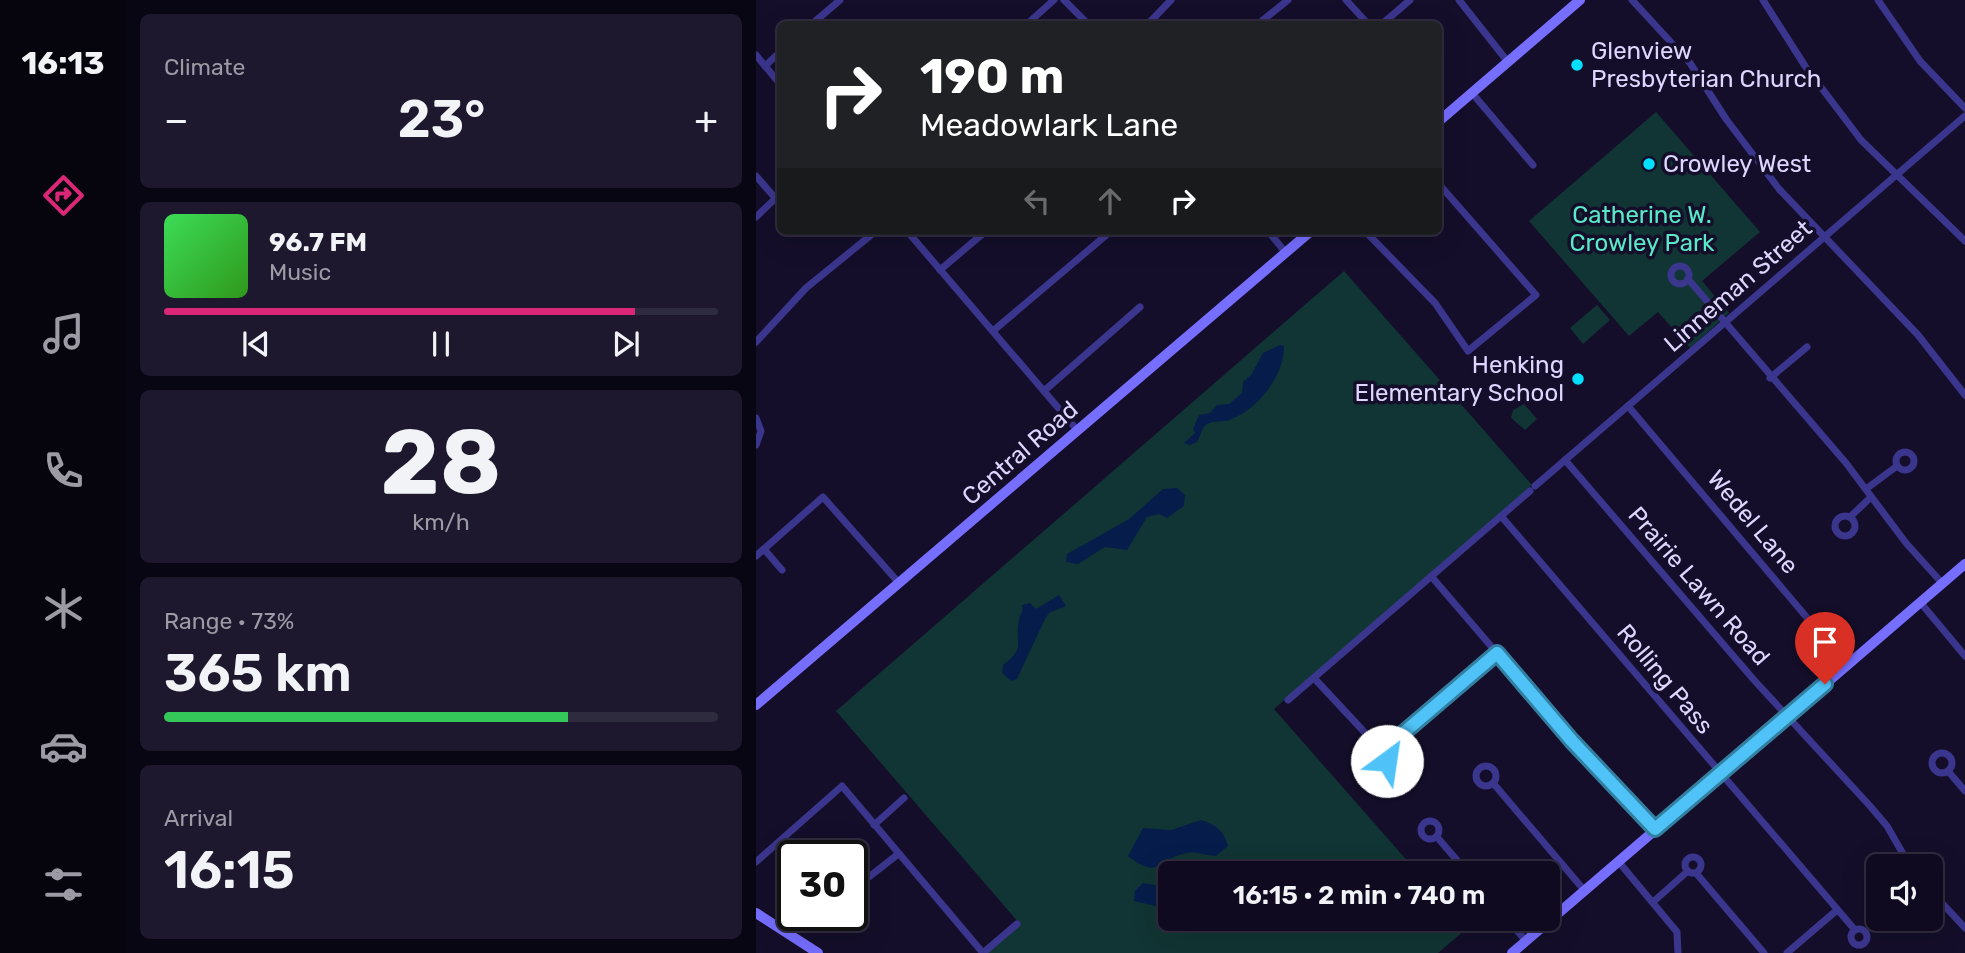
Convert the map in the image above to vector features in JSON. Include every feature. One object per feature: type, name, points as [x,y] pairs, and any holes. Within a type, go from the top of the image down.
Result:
[{"type":"main road","points":[[1442,118],[1580,0]]},
{"type":"main road","name":"Central Road","points":[[756,705],[1306,235]]},
{"type":"main road","points":[[1520,949],[1584,890],[1965,564]]},
{"type":"main road","points":[[756,913],[818,953]]},
{"type":"street","points":[[816,21],[840,0]]},
{"type":"street","points":[[1030,21],[1054,0]]},
{"type":"street","points":[[1064,0],[1085,21]]},
{"type":"street","points":[[1150,21],[1171,0]]},
{"type":"street","points":[[1262,21],[1287,0]]},
{"type":"street","points":[[1346,0],[1365,21]]},
{"type":"street","points":[[1386,21],[1410,0]]},
{"type":"street","points":[[1459,0],[1508,62]]},
{"type":"street","points":[[1632,0],[1690,63],[1726,119],[1779,190],[1918,335],[1965,396]]},
{"type":"street","points":[[1763,0],[1861,140],[1965,241]]},
{"type":"street","points":[[1878,0],[1920,61],[1965,108]]},
{"type":"street","points":[[756,55],[777,80]]},
{"type":"street","points":[[765,66],[777,55]]},
{"type":"street","points":[[1472,93],[1533,165]]},
{"type":"street","name":"Linneman Street","points":[[1288,700],[1965,116]]},
{"type":"street","points":[[756,176],[777,196]]},
{"type":"street","points":[[1368,235],[1435,303],[1468,351],[1536,295],[1442,188]]},
{"type":"street","points":[[756,217],[777,198]]},
{"type":"street","points":[[756,341],[806,288],[871,235]]},
{"type":"street","points":[[909,235],[1078,431]]},
{"type":"street","points":[[940,270],[981,235]]},
{"type":"street","points":[[993,331],[1106,235]]},
{"type":"street","points":[[1271,235],[1286,253]]},
{"type":"street","points":[[1688,279],[1942,583]]},
{"type":"street","points":[[1044,391],[1140,307]]},
{"type":"street","points":[[1770,378],[1807,347]]},
{"type":"street","name":"Wedel Lane","points":[[1628,406],[1847,665]]},
{"type":"street","points":[[756,418],[761,431],[756,445]]},
{"type":"street","name":"Prairie Lawn Road","points":[[1565,460],[1754,680],[1790,715],[1887,826],[1903,854]]},
{"type":"street","points":[[1866,489],[1897,466]]},
{"type":"street","points":[[756,556],[823,497],[899,583]]},
{"type":"street","points":[[1850,517],[1871,497]]},
{"type":"street","name":"Rolling Pass","points":[[1501,516],[1855,930]]},
{"type":"street","points":[[764,549],[782,570]]},
{"type":"street","points":[[1431,576],[1572,741],[1655,829]]},
{"type":"street","points":[[1920,602],[1965,656]]},
{"type":"street","points":[[1314,678],[1374,746],[1382,751],[1497,653]]},
{"type":"street","points":[[1374,746],[1372,760],[1378,765],[1387,761],[1387,747]]},
{"type":"street","points":[[1948,771],[1965,791]]},
{"type":"street","points":[[1493,783],[1584,890]]},
{"type":"street","points":[[756,862],[842,786],[897,855],[983,953],[1017,924]]},
{"type":"street","points":[[874,825],[904,799]]},
{"type":"street","points":[[1437,837],[1458,861]]},
{"type":"street","points":[[868,878],[897,855]]},
{"type":"street","points":[[1618,861],[1677,932],[1678,953]]},
{"type":"street","points":[[1653,902],[1692,872],[1764,953]]},
{"type":"street","points":[[1943,904],[1965,928]]},
{"type":"street","points":[[1787,953],[1837,910]]},
{"type":"street","points":[[1512,931],[1520,949]]},
{"type":"green space","name":"Catherine W. Crowley Park","points":[[1656,112],[1760,232],[1702,281],[1729,313],[1690,348],[1658,312],[1629,336],[1529,221]]},
{"type":"green space","points":[[1344,271],[1532,485],[1274,709],[1407,861],[1158,861],[1158,931],[1464,931],[1438,953],[988,953],[1020,924],[836,711]]},
{"type":"green space","points":[[1597,305],[1610,320],[1583,344],[1570,328]]},
{"type":"green space","points":[[1524,404],[1537,419],[1525,430],[1511,418],[1513,410]]},
{"type":"water","points":[[1280,345],[1284,346],[1280,369],[1259,400],[1250,409],[1229,420],[1206,425],[1197,442],[1190,445],[1184,443],[1195,433],[1193,429],[1199,415],[1210,413],[1217,405],[1229,404],[1242,393],[1243,382],[1251,375],[1263,353]]},
{"type":"water","points":[[1177,488],[1185,495],[1184,506],[1167,518],[1159,514],[1147,517],[1127,550],[1105,547],[1078,564],[1066,562],[1067,554],[1129,519],[1163,489]]},
{"type":"water","points":[[1059,595],[1066,606],[1049,613],[1017,679],[1011,681],[1002,673],[1003,665],[1017,649],[1022,605],[1030,603],[1036,609]]},
{"type":"water","points":[[1201,820],[1219,829],[1228,846],[1216,856],[1188,853],[1168,861],[1158,861],[1158,866],[1154,868],[1139,864],[1128,856],[1143,828],[1171,830]]},
{"type":"water","points":[[1143,883],[1158,886],[1158,907],[1134,901],[1135,891]]},
{"type":"place","name":"Glenview Presbyterian Church","points":[[1577,65]]},
{"type":"place","name":"Crowley West","points":[[1649,164]]},
{"type":"place","name":"Henking Elementary School","points":[[1578,379]]},
{"type":"route","points":[[1387,761],[1387,747],[1497,653],[1572,741],[1655,829],[1825,684]]}]
